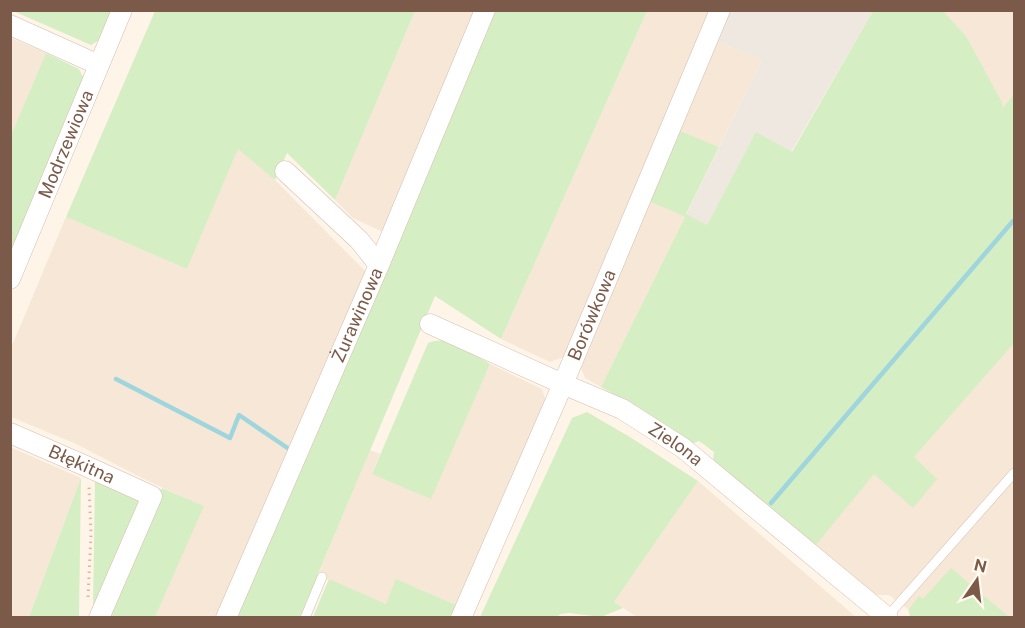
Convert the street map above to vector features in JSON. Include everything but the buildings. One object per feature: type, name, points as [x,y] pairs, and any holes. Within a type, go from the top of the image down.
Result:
[{"type":"street","name":"Modrzewiowa","points":[[10,279],[122,10]]},
{"type":"street","name":"Żurawinowa","points":[[226,618],[379,265],[485,10]]},
{"type":"street","name":"Borówkowa","points":[[460,618],[564,384],[720,10]]},
{"type":"street","points":[[10,25],[99,64]]},
{"type":"street","points":[[285,171],[360,240],[379,265]]},
{"type":"street","name":"Zielona","points":[[430,324],[622,409],[683,448],[887,617]]},
{"type":"street","name":"Błękitna","points":[[10,433],[152,496],[93,612]]},
{"type":"lane","points":[[887,617],[1014,473]]},
{"type":"lane","points":[[305,618],[322,577]]},
{"type":"path","points":[[88,467],[93,612]]},
{"type":"shaded area","points":[[415,11],[479,11],[385,233],[353,218],[335,200]]},
{"type":"shaded area","points":[[647,11],[714,11],[567,356],[550,362],[501,339]]},
{"type":"shaded area","points":[[729,11],[873,11],[791,152],[756,133],[707,225],[686,215],[762,60],[716,41]]},
{"type":"shaded area","points":[[943,11],[1014,11],[1014,94],[1003,109],[1002,102],[966,36]]},
{"type":"shaded area","points":[[11,38],[46,53],[11,135]]},
{"type":"shaded area","points":[[716,41],[762,60],[719,147],[678,130]]},
{"type":"shaded area","points":[[238,148],[275,180],[369,275],[220,617],[155,617],[203,506],[74,443],[11,417],[11,348],[66,217],[187,269]]},
{"type":"shaded area","points":[[648,201],[685,217],[601,387],[585,378],[579,363]]},
{"type":"shaded area","points":[[1014,228],[1014,617],[910,617],[908,609],[889,595],[872,595],[771,509]]},
{"type":"shaded area","points":[[490,364],[542,389],[547,404],[456,605],[397,580],[386,604],[318,575],[370,450],[380,454],[372,473],[431,498]]},
{"type":"shaded area","points":[[10,447],[81,478],[29,617],[11,617]]},
{"type":"shaded area","points":[[698,481],[856,617],[637,617],[614,602]]},
{"type":"green space","points":[[13,11],[115,11],[104,37],[91,45]]},
{"type":"green space","points":[[155,11],[415,11],[335,200],[287,153],[275,180],[238,149],[187,269],[66,217]]},
{"type":"green space","points":[[491,11],[647,11],[501,339],[435,296],[300,617],[233,618]]},
{"type":"green space","points":[[873,11],[943,11],[966,36],[1002,102],[1003,108],[1014,94],[1014,343],[914,457],[937,479],[913,508],[874,474],[815,546],[713,460],[714,452],[699,441],[691,444],[643,411],[601,387],[685,217],[648,201],[678,130],[719,147],[686,214],[707,225],[756,132],[792,152]]},
{"type":"green space","points":[[46,53],[79,69],[86,83],[11,259],[11,135]]},
{"type":"green space","points":[[446,340],[454,342],[490,364],[431,499],[372,474],[428,343]]},
{"type":"green space","points":[[587,412],[698,481],[614,602],[623,608],[601,617],[569,613],[554,618],[480,617],[572,418]]},
{"type":"green space","points":[[81,478],[79,617],[29,617]]},
{"type":"green space","points":[[95,481],[144,503],[107,594],[93,607]]},
{"type":"green space","points":[[162,488],[204,506],[155,617],[106,618]]},
{"type":"green space","points":[[951,568],[1009,617],[910,617],[909,609],[919,596],[923,599]]},
{"type":"green space","points":[[329,579],[386,604],[396,579],[456,605],[450,617],[313,617]]},
{"type":"waterway","points":[[771,503],[1013,221]]},
{"type":"waterway","points":[[116,379],[230,438],[239,415],[289,449]]}]
